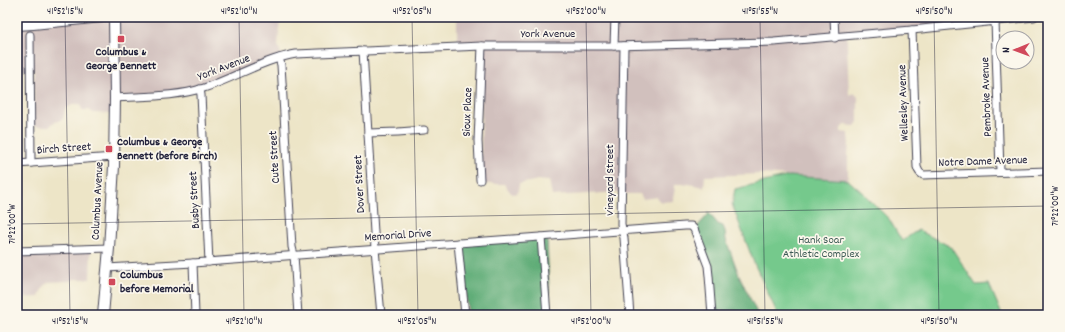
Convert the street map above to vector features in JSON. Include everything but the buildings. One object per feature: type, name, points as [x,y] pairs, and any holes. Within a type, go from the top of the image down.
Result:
[{"type":"street","points":[[17,25],[102,17]]},
{"type":"street","name":"Columbus Avenue","points":[[103,315],[114,166],[114,17]]},
{"type":"street","points":[[614,46],[615,17]]},
{"type":"street","points":[[834,17],[835,38]]},
{"type":"street","name":"York Avenue","points":[[115,98],[168,95],[200,89],[279,58],[296,54],[482,46],[624,46],[798,41],[1034,17]]},
{"type":"street","name":"Pembroke Avenue","points":[[995,21],[1000,171]]},
{"type":"street","name":"Wellesley Avenue","points":[[912,30],[918,170],[920,173]]},
{"type":"street","points":[[30,36],[31,163]]},
{"type":"street","name":"Sioux Place","points":[[480,180],[478,141],[482,46]]},
{"type":"street","name":"Vineyard Street","points":[[624,46],[621,224],[624,238],[630,315]]},
{"type":"street","name":"Dover Street","points":[[363,51],[375,249],[381,315]]},
{"type":"street","name":"Cute Street","points":[[279,58],[281,65],[292,247],[294,255],[298,315]]},
{"type":"street","name":"Busby Street","points":[[200,89],[209,262]]},
{"type":"street","points":[[368,132],[424,130]]},
{"type":"street","name":"Birch Street","points":[[17,164],[114,157]]},
{"type":"street","name":"Notre Dame Avenue","points":[[920,173],[923,175],[1000,171],[1048,171]]},
{"type":"street","name":"Memorial Drive","points":[[107,268],[209,262],[691,226],[694,229],[707,262],[712,315]]},
{"type":"street","points":[[541,237],[548,315]]},
{"type":"street","points":[[458,244],[465,315]]},
{"type":"street","points":[[17,251],[109,248]]},
{"type":"street","points":[[193,263],[196,315]]},
{"type":"shaded area","points":[[17,17],[280,17],[278,45],[281,55],[204,87],[170,94],[117,97],[116,114],[94,113],[88,110],[82,110],[80,104],[74,104],[65,109],[63,119],[53,123],[50,126],[34,126],[34,70],[17,69]]},
{"type":"shaded area","points":[[457,17],[1027,17],[847,35],[849,95],[854,93],[858,97],[858,122],[855,126],[845,125],[841,128],[841,132],[848,133],[848,180],[762,174],[705,176],[704,187],[689,184],[675,184],[674,201],[661,202],[657,197],[643,199],[640,194],[625,194],[623,192],[552,196],[549,180],[538,180],[519,184],[518,192],[514,194],[511,193],[504,184],[485,184],[481,179],[482,47],[457,45]]},
{"type":"shaded area","points":[[91,249],[90,279],[48,282],[41,291],[39,297],[17,298],[17,251]]},
{"type":"green space","name":"Hank Soar Athletic Complex","points":[[789,176],[848,180],[889,219],[902,241],[918,230],[951,247],[976,285],[989,284],[1002,315],[778,315],[754,263],[732,204],[735,189]]},
{"type":"green space","points":[[708,212],[718,224],[723,226],[726,240],[739,275],[758,315],[744,315],[737,310],[715,311],[711,266],[695,229],[708,215]]},
{"type":"green space","points":[[547,237],[550,315],[468,315],[462,242]]},
{"type":"place","name":"Columbus & George Bennett","points":[[121,39]]},
{"type":"place","name":"Columbus & George Bennett (before Birch)","points":[[109,149]]},
{"type":"place","name":"Columbus before Memorial","points":[[112,282]]}]
